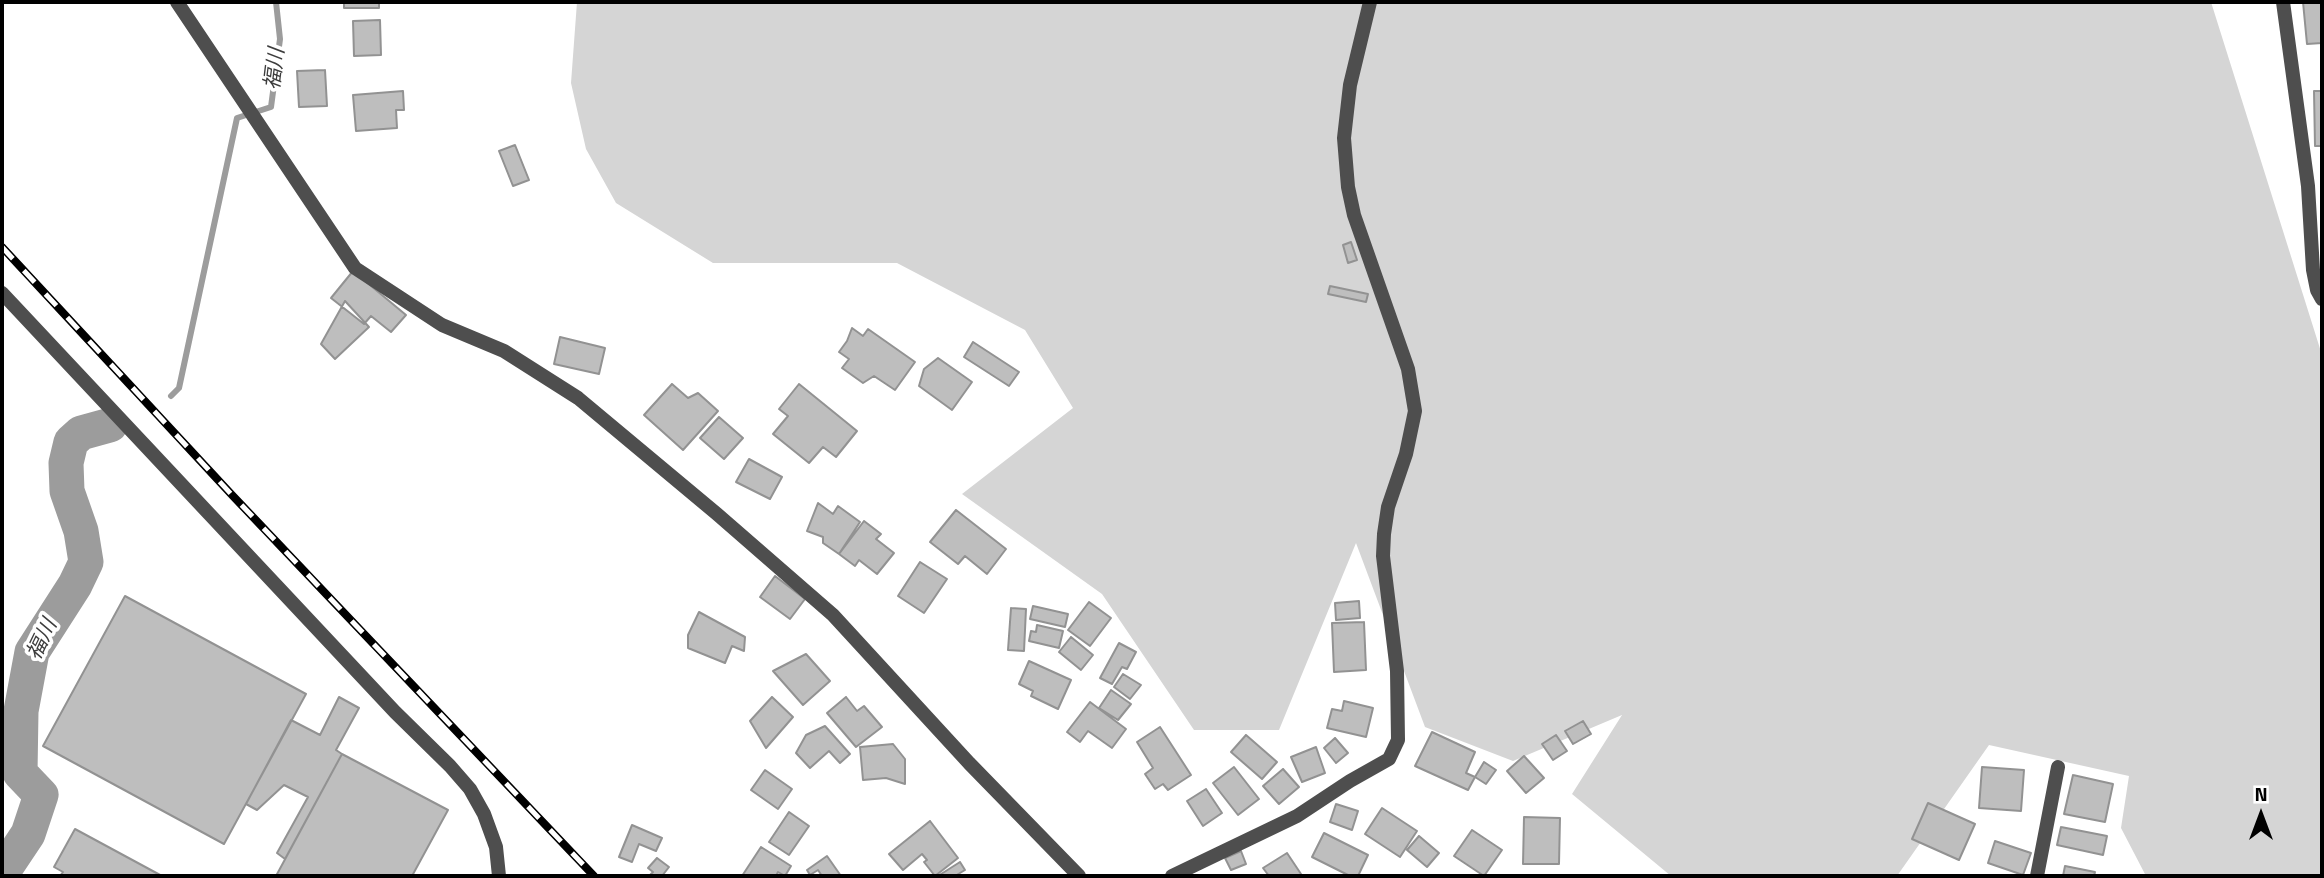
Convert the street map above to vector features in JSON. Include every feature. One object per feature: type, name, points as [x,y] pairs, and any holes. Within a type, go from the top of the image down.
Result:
[{"type":"street","points":[[177,2],[355,268],[442,325],[504,351],[578,398],[717,514],[833,615],[969,763],[1079,876]]},
{"type":"street","points":[[1172,876],[1297,816],[1350,780],[1389,759],[1398,740],[1397,671],[1383,556],[1384,534],[1388,507],[1406,454],[1415,411],[1408,369],[1354,215],[1348,187],[1345,138],[1350,85],[1370,2]]},
{"type":"street","points":[[2283,2],[2308,186],[2313,270],[2317,290],[2322,299]]},
{"type":"street","points":[[2,293],[470,789],[484,814],[496,846],[499,876]]},
{"type":"street","points":[[2037,876],[2058,767]]},
{"type":"shaded area","points":[[577,2],[2211,2],[2322,355],[2322,876],[2146,876],[2121,828],[2129,776],[1989,745],[1897,876],[1671,876],[1572,794],[1622,715],[1513,761],[1425,727],[1356,543],[1279,730],[1194,730],[1102,594],[962,494],[1073,408],[1025,330],[897,263],[713,263],[616,203],[586,149],[571,83]]},
{"type":"building","points":[[344,2],[379,2],[379,8],[344,8]]},
{"type":"building","points":[[2303,2],[2322,2],[2322,43],[2307,44]]},
{"type":"building","points":[[380,20],[381,55],[354,56],[353,21]]},
{"type":"building","points":[[325,70],[327,106],[299,107],[297,71]]},
{"type":"building","points":[[403,91],[404,110],[396,110],[397,128],[356,131],[353,95]]},
{"type":"building","points":[[2314,91],[2322,91],[2322,146],[2315,146]]},
{"type":"building","points":[[515,145],[529,180],[513,186],[499,151]]},
{"type":"building","points":[[1351,242],[1357,260],[1348,263],[1343,245]]},
{"type":"building","points":[[353,271],[406,315],[391,332],[371,316],[364,324],[331,298]]},
{"type":"building","points":[[1330,286],[1368,294],[1366,302],[1328,294]]},
{"type":"building","points":[[345,301],[369,327],[335,359],[321,344]]},
{"type":"building","points":[[852,328],[863,336],[868,329],[915,362],[895,390],[874,376],[863,383],[842,368],[849,359],[839,352]]},
{"type":"building","points":[[560,337],[605,348],[599,374],[554,364]]},
{"type":"building","points":[[973,342],[1019,372],[1009,386],[964,357]]},
{"type":"building","points":[[938,358],[972,382],[952,410],[919,386],[924,369]]},
{"type":"building","points":[[672,384],[688,398],[698,393],[718,411],[683,450],[644,415]]},
{"type":"building","points":[[799,384],[857,431],[836,457],[823,447],[809,463],[773,434],[788,416],[779,409]]},
{"type":"building","points":[[719,417],[743,438],[724,459],[700,438]]},
{"type":"building","points":[[749,459],[782,477],[770,499],[736,482]]},
{"type":"building","points":[[818,503],[833,514],[838,506],[860,522],[839,554],[823,543],[823,537],[807,531]]},
{"type":"building","points":[[956,510],[1006,549],[987,574],[965,556],[958,564],[930,542]]},
{"type":"building","points":[[864,521],[881,534],[876,539],[894,553],[877,574],[859,560],[855,566],[839,554]]},
{"type":"building","points":[[920,562],[947,579],[924,613],[898,596]]},
{"type":"building","points":[[775,576],[805,599],[790,619],[760,597]]},
{"type":"building","points":[[125,596],[306,694],[224,844],[43,746]]},
{"type":"building","points":[[1359,601],[1360,618],[1336,620],[1335,603]]},
{"type":"building","points":[[1089,602],[1111,618],[1090,646],[1068,630]]},
{"type":"building","points":[[1033,606],[1068,614],[1065,627],[1030,619]]},
{"type":"building","points":[[1011,608],[1026,609],[1024,651],[1008,650]]},
{"type":"building","points":[[699,612],[745,637],[744,651],[732,646],[725,663],[688,648],[688,635]]},
{"type":"building","points":[[1364,622],[1366,670],[1334,672],[1332,623]]},
{"type":"building","points":[[1037,625],[1063,631],[1059,648],[1029,641],[1031,631],[1036,632]]},
{"type":"building","points":[[1071,637],[1093,655],[1081,670],[1059,652]]},
{"type":"building","points":[[1119,643],[1136,652],[1127,669],[1122,667],[1112,684],[1100,678]]},
{"type":"building","points":[[806,654],[830,681],[803,705],[773,671]]},
{"type":"building","points":[[1029,661],[1071,680],[1058,709],[1031,696],[1033,691],[1019,684]]},
{"type":"building","points":[[1123,674],[1141,685],[1130,699],[1114,687]]},
{"type":"building","points":[[1111,690],[1131,704],[1118,720],[1099,708]]},
{"type":"building","points":[[339,697],[359,708],[336,750],[342,754],[285,859],[277,853],[308,797],[284,785],[257,810],[246,804],[291,720],[320,735]]},
{"type":"building","points":[[772,697],[793,717],[766,748],[750,721]]},
{"type":"building","points":[[846,697],[857,711],[864,706],[882,727],[856,747],[827,713]]},
{"type":"building","points":[[1344,701],[1373,708],[1366,737],[1327,728],[1332,709],[1342,711]]},
{"type":"building","points":[[1090,702],[1126,729],[1112,748],[1088,731],[1080,742],[1067,732]]},
{"type":"building","points":[[1583,721],[1591,734],[1573,744],[1565,731]]},
{"type":"building","points":[[825,726],[850,754],[840,763],[829,751],[810,768],[796,753],[806,735]]},
{"type":"building","points":[[1160,727],[1191,775],[1168,790],[1163,784],[1155,789],[1145,774],[1153,768],[1137,742]]},
{"type":"building","points":[[1432,732],[1475,752],[1466,773],[1475,777],[1468,790],[1415,766]]},
{"type":"building","points":[[1246,735],[1277,762],[1262,779],[1231,752]]},
{"type":"building","points":[[1556,735],[1567,751],[1553,760],[1542,744]]},
{"type":"building","points":[[1335,738],[1348,753],[1336,763],[1324,748]]},
{"type":"building","points":[[893,744],[905,759],[905,784],[886,778],[863,780],[860,747]]},
{"type":"building","points":[[1316,747],[1325,773],[1302,782],[1291,757]]},
{"type":"building","points":[[342,754],[448,810],[412,876],[276,876]]},
{"type":"building","points":[[1524,756],[1544,778],[1526,793],[1507,771]]},
{"type":"building","points":[[1484,762],[1496,770],[1486,784],[1475,777]]},
{"type":"building","points":[[1234,767],[1259,799],[1238,815],[1213,783]]},
{"type":"building","points":[[1982,767],[2024,770],[2021,811],[1979,808]]},
{"type":"building","points":[[1283,769],[1299,787],[1279,804],[1263,786]]},
{"type":"building","points":[[765,770],[792,789],[778,809],[751,790]]},
{"type":"building","points":[[2073,775],[2113,784],[2105,822],[2064,814]]},
{"type":"building","points":[[1206,789],[1222,813],[1203,826],[1187,801]]},
{"type":"building","points":[[1928,803],[1975,824],[1959,860],[1912,839]]},
{"type":"building","points":[[1336,804],[1358,811],[1352,830],[1330,822]]},
{"type":"building","points":[[1382,808],[1417,831],[1400,857],[1365,834]]},
{"type":"building","points":[[789,812],[809,826],[789,855],[769,842]]},
{"type":"building","points":[[1524,817],[1560,818],[1559,864],[1523,864]]},
{"type":"building","points":[[930,821],[958,858],[935,876],[924,862],[927,860],[922,854],[903,870],[889,854]]},
{"type":"building","points":[[632,825],[662,838],[656,851],[639,844],[632,862],[619,857]]},
{"type":"building","points":[[2061,827],[2107,836],[2103,855],[2057,845]]},
{"type":"building","points":[[75,829],[162,876],[60,876],[63,872],[54,867]]},
{"type":"building","points":[[1472,830],[1502,850],[1484,876],[1454,856]]},
{"type":"building","points":[[1324,833],[1368,855],[1358,876],[1350,876],[1312,857]]},
{"type":"building","points":[[1419,836],[1439,853],[1427,867],[1407,850]]},
{"type":"building","points":[[1995,841],[2031,853],[2023,875],[1988,863]]},
{"type":"building","points":[[761,847],[791,866],[785,876],[778,872],[776,876],[742,876]]},
{"type":"building","points":[[1241,851],[1246,864],[1231,870],[1225,858]]},
{"type":"building","points":[[1287,853],[1301,874],[1269,876],[1263,868]]},
{"type":"building","points":[[827,856],[841,876],[822,876],[818,870],[810,875],[807,870]]},
{"type":"building","points":[[657,858],[669,867],[662,876],[649,876],[653,872],[648,868]]},
{"type":"building","points":[[960,862],[965,870],[955,876],[938,876]]},
{"type":"building","points":[[2065,866],[2095,872],[2094,876],[2063,876]]},
{"type":"waterway","name":"福川","points":[[171,396],[179,388],[237,118],[271,107],[280,39],[276,2]]},
{"type":"waterway","name":"福川","points":[[2,873],[28,834],[41,795],[20,773],[21,711],[32,652],[75,585],[86,562],[81,531],[67,491],[66,463],[71,442],[81,433],[110,425]]},
{"type":"railway","points":[[2,247],[232,495],[594,876]]}]
